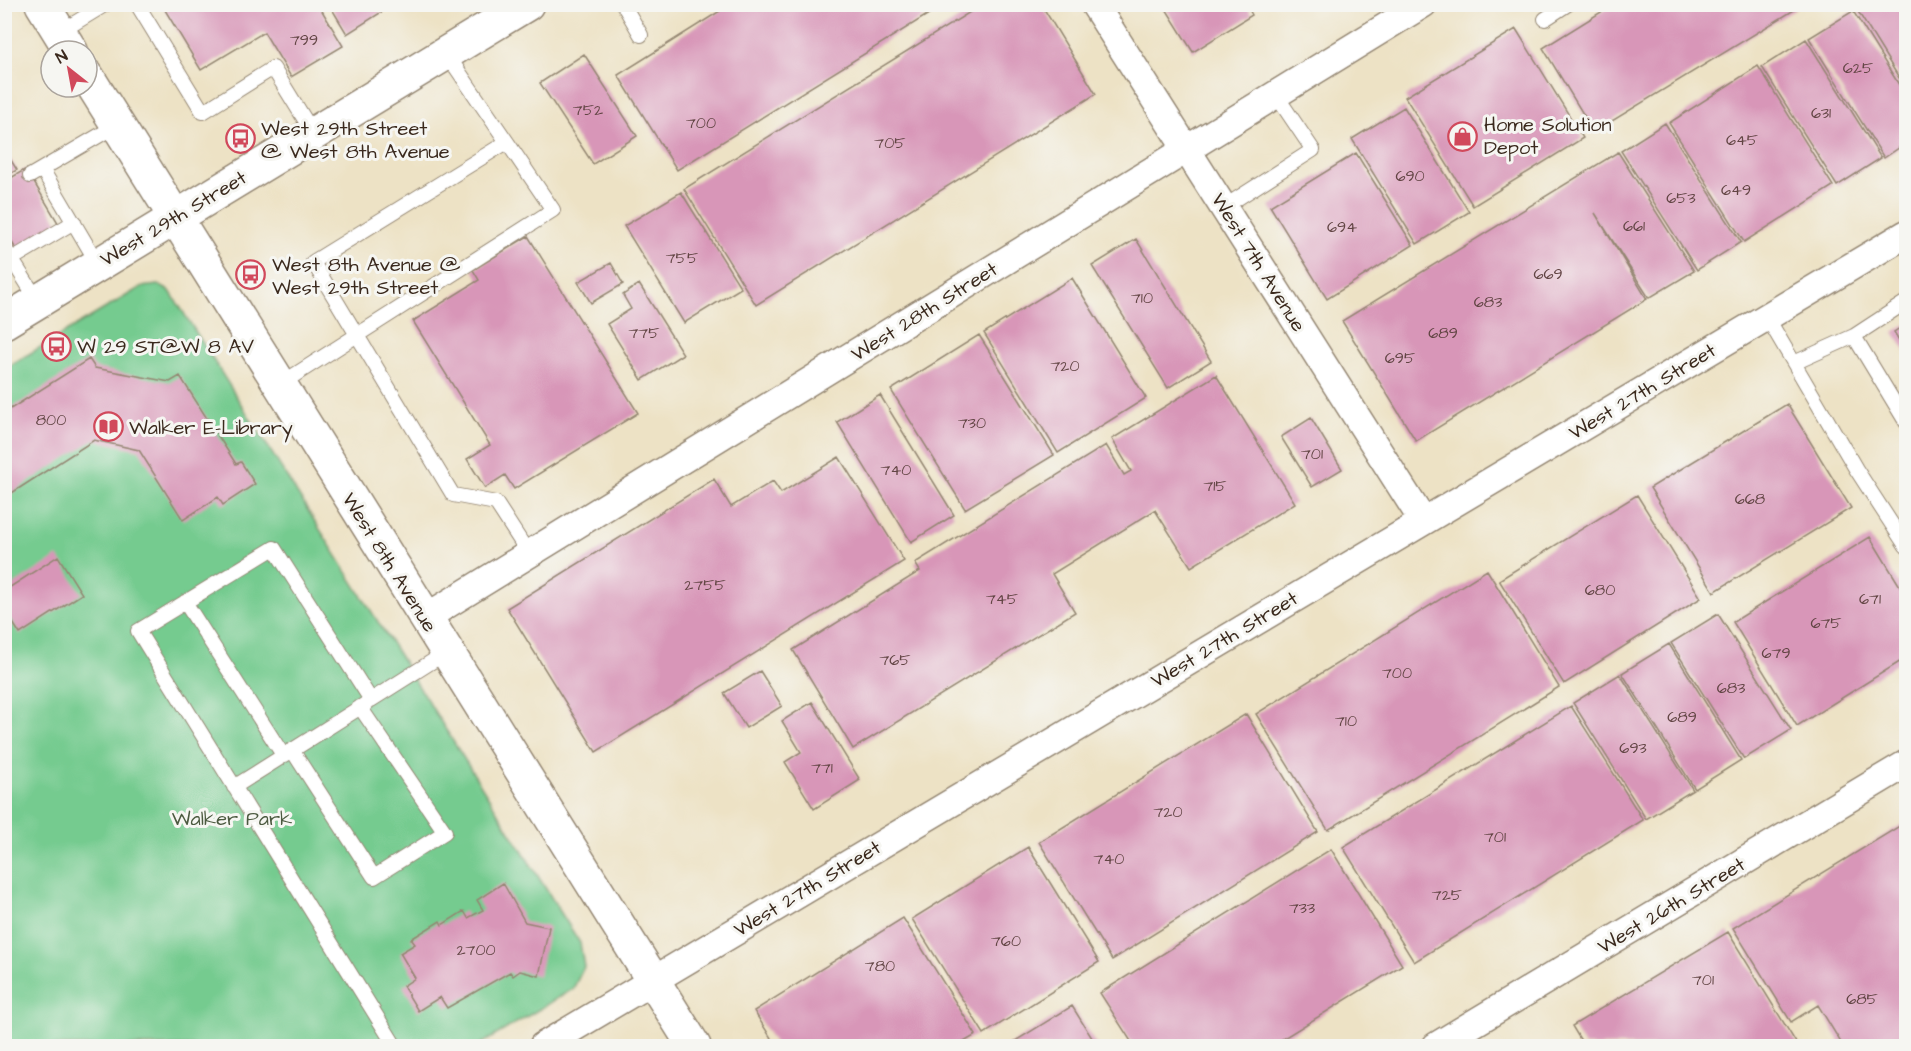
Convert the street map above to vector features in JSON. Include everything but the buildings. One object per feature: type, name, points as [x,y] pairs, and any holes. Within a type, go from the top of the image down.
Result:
[{"type":"street","points":[[42,4],[64,39]]},
{"type":"street","name":"West 29th Street","points":[[4,322],[527,4]]},
{"type":"street","name":"West 7th Avenue","points":[[1094,4],[1423,521]]},
{"type":"street","name":"West 28th Street","points":[[425,618],[1423,4]]},
{"type":"street","name":"West 8th Avenue","points":[[99,96],[694,1047]]},
{"type":"street","name":"West 27th Street","points":[[543,1047],[1906,234]]},
{"type":"street","name":"West 26th Street","points":[[1436,1047],[1906,764]]},
{"type":"lane","points":[[69,39],[106,4]]},
{"type":"lane","points":[[137,4],[203,112],[273,68],[313,133]]},
{"type":"lane","points":[[623,4],[641,35]]},
{"type":"lane","points":[[1545,18],[1568,4]]},
{"type":"lane","points":[[279,385],[553,210],[446,53]]},
{"type":"lane","points":[[1224,207],[1313,150],[1276,95]]},
{"type":"lane","points":[[98,264],[74,222],[49,194],[36,173],[117,125]]},
{"type":"lane","points":[[507,142],[313,262],[453,495],[496,503],[529,554]]},
{"type":"lane","points":[[38,301],[8,253],[74,222]]},
{"type":"lane","points":[[1794,363],[1854,336],[1906,302]]},
{"type":"lane","points":[[1767,317],[1856,469],[1906,546]]},
{"type":"lane","points":[[1854,336],[1906,422]]},
{"type":"lane","points":[[185,602],[374,877],[444,832],[274,548],[185,602],[138,631],[394,1047]]},
{"type":"lane","points":[[234,787],[447,652]]},
{"type":"green space","name":"Walker Park","points":[[158,285],[170,291],[580,943],[584,967],[573,989],[478,1046],[5,1046],[4,369],[141,287]]},
{"type":"place","name":"Home Solution Depot","points":[[1463,136]]},
{"type":"place","name":"West 29th Street @ West 8th Avenue","points":[[240,139]]},
{"type":"place","name":"West 8th Avenue @ West 29th Street","points":[[251,275]]},
{"type":"place","name":"W 29 ST@W 8 AV","points":[[56,346]]},
{"type":"place","name":"Walker E-Library","points":[[108,427]]}]
